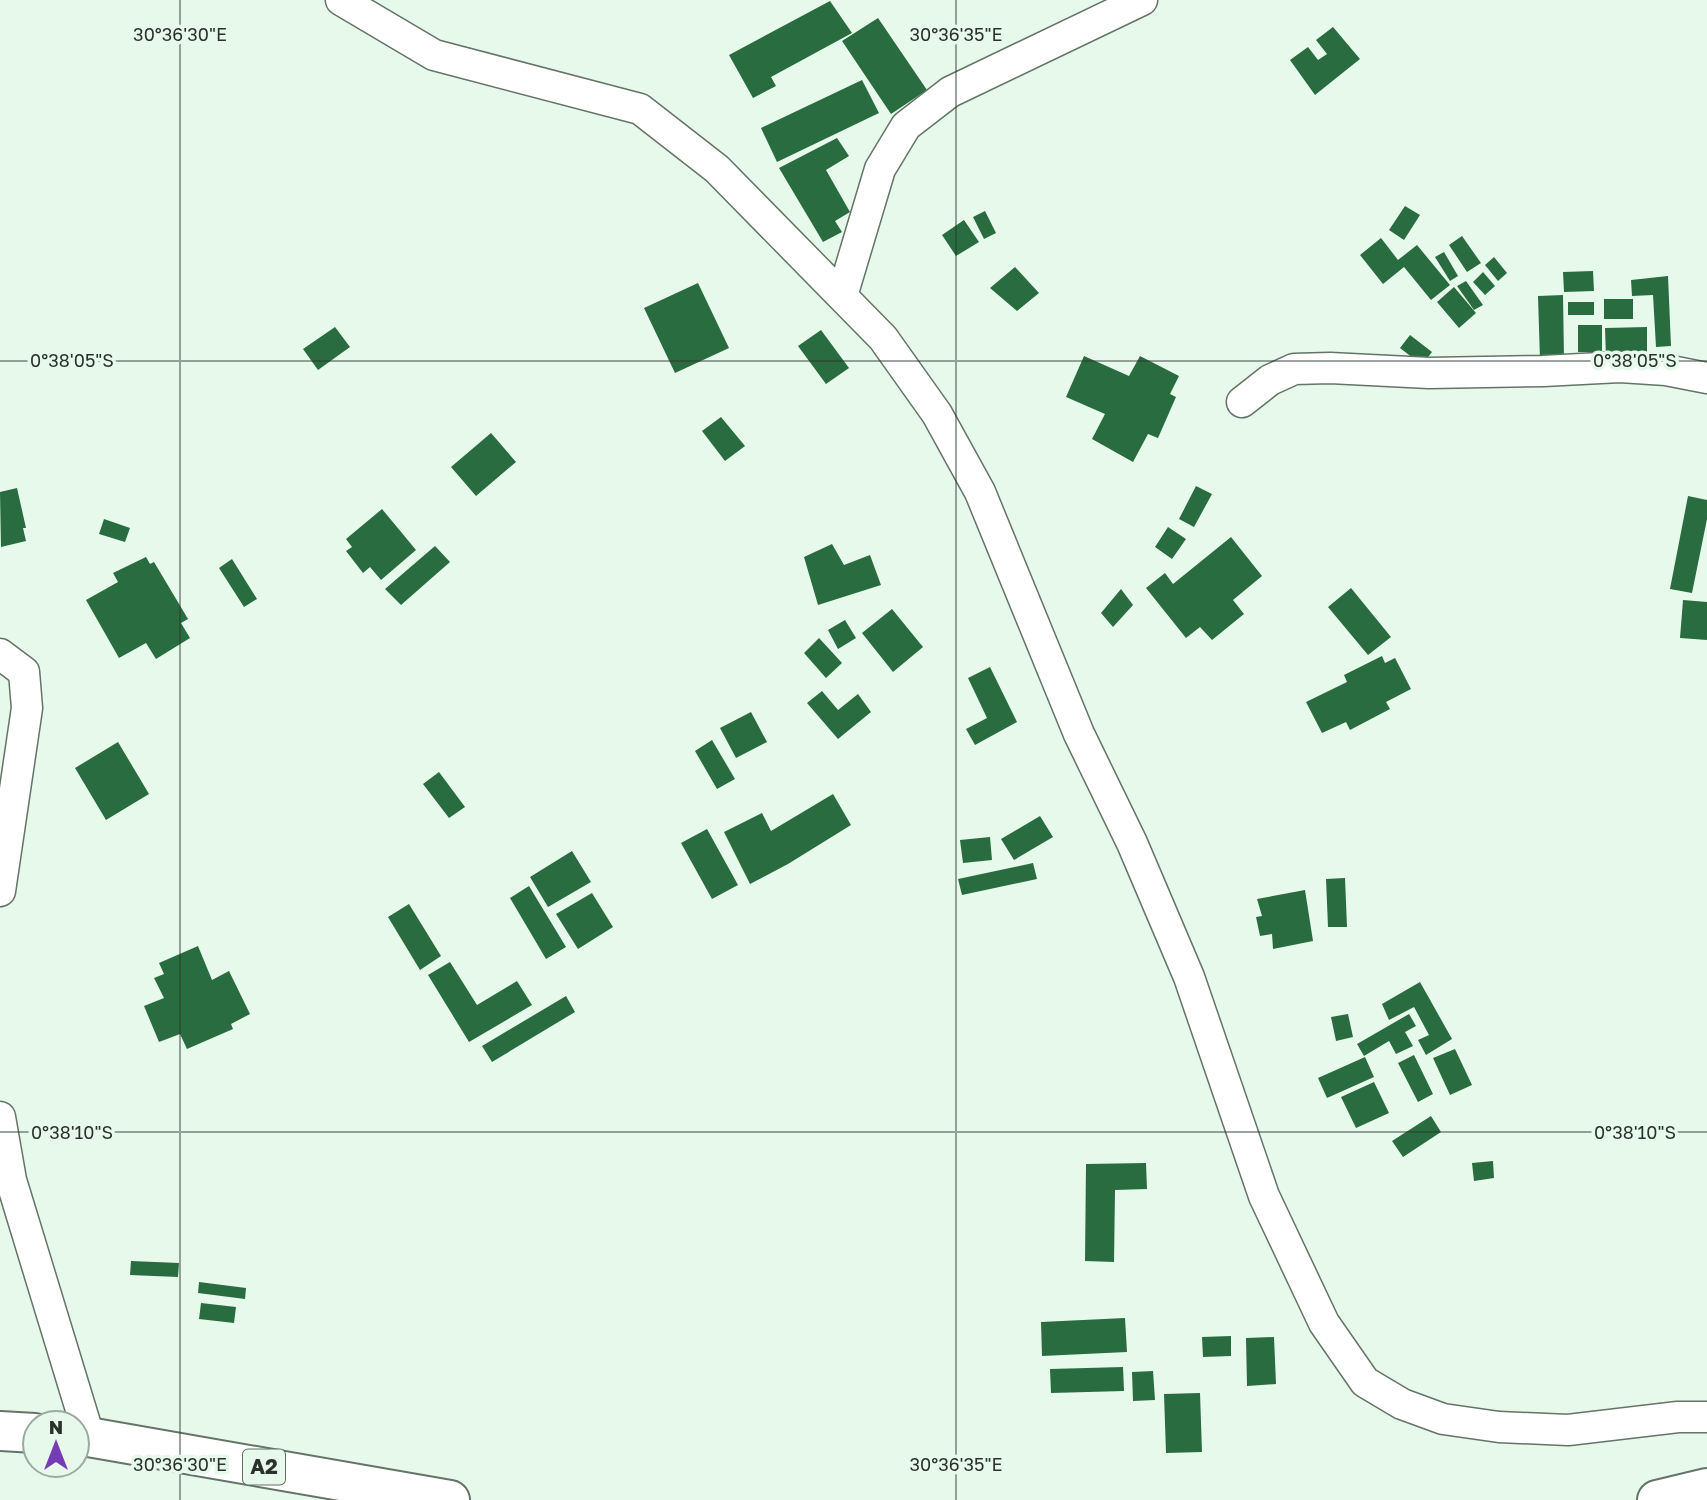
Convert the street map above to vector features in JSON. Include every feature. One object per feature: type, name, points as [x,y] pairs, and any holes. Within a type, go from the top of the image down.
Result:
[{"type":"main road","points":[[0,1431],[21,1432]]},
{"type":"main road","name":"A2","points":[[91,1437],[450,1500]]},
{"type":"main road","points":[[1657,1500],[1707,1488]]},
{"type":"street","points":[[341,0],[433,55],[640,109],[717,169],[891,349],[937,414],[980,492],[1079,734],[1132,843],[1189,977],[1264,1196],[1324,1323],[1365,1382],[1402,1404],[1443,1419],[1499,1427],[1567,1430],[1678,1417],[1707,1418]]},
{"type":"street","points":[[842,296],[880,169],[906,126],[950,92],[1142,0]]},
{"type":"street","points":[[1242,402],[1270,380],[1294,369],[1429,373],[1619,367],[1667,369],[1707,378]]},
{"type":"street","points":[[0,654],[24,672],[27,708],[0,891]]},
{"type":"street","points":[[0,1117],[11,1180],[75,1409]]},
{"type":"building","points":[[830,1],[852,33],[771,77],[776,86],[753,98],[729,55]]},
{"type":"building","points":[[878,18],[927,90],[891,114],[842,41]]},
{"type":"building","points":[[1333,27],[1360,59],[1315,95],[1290,60],[1308,47],[1318,60],[1327,54],[1316,40]]},
{"type":"building","points":[[862,80],[879,113],[777,162],[761,128]]},
{"type":"building","points":[[837,138],[849,156],[826,170],[850,212],[835,221],[842,232],[823,242],[779,168]]},
{"type":"building","points":[[1405,206],[1420,215],[1404,240],[1389,230]]},
{"type":"building","points":[[985,211],[996,233],[984,239],[973,217]]},
{"type":"building","points":[[964,220],[979,242],[956,256],[942,235]]},
{"type":"building","points":[[1462,236],[1481,263],[1467,272],[1449,245]]},
{"type":"building","points":[[1381,238],[1398,260],[1417,245],[1450,285],[1431,300],[1404,267],[1383,284],[1360,255]]},
{"type":"building","points":[[1444,252],[1458,276],[1450,281],[1435,257]]},
{"type":"building","points":[[1494,257],[1507,273],[1498,281],[1485,265]]},
{"type":"building","points":[[1015,267],[1039,293],[1017,311],[990,288]]},
{"type":"building","points":[[1593,271],[1594,291],[1564,292],[1563,272]]},
{"type":"building","points":[[1483,272],[1495,286],[1485,295],[1473,282]]},
{"type":"building","points":[[1668,276],[1671,346],[1656,347],[1653,295],[1632,296],[1631,280]]},
{"type":"building","points":[[1466,281],[1483,305],[1474,310],[1457,286]]},
{"type":"building","points":[[698,283],[729,348],[675,373],[644,308]]},
{"type":"building","points":[[1454,287],[1476,313],[1459,328],[1437,302]]},
{"type":"building","points":[[1563,295],[1564,359],[1540,360],[1538,296]]},
{"type":"building","points":[[1604,299],[1633,299],[1633,319],[1604,319]]},
{"type":"building","points":[[1568,302],[1594,302],[1594,315],[1568,315]]},
{"type":"building","points":[[1578,325],[1602,325],[1602,352],[1578,352]]},
{"type":"building","points":[[335,327],[350,347],[318,370],[303,349]]},
{"type":"building","points":[[1647,327],[1647,357],[1606,358],[1605,328]]},
{"type":"building","points":[[821,330],[849,368],[826,384],[798,346]]},
{"type":"building","points":[[1410,335],[1432,352],[1422,365],[1400,348]]},
{"type":"building","points":[[1084,356],[1129,376],[1140,356],[1179,376],[1170,394],[1176,397],[1158,438],[1148,434],[1133,462],[1092,439],[1105,414],[1066,397]]},
{"type":"building","points":[[721,417],[745,446],[725,461],[702,431]]},
{"type":"building","points":[[491,433],[516,462],[476,496],[451,467]]},
{"type":"building","points":[[1196,486],[1212,494],[1194,527],[1179,519]]},
{"type":"building","points":[[17,488],[26,528],[23,528],[26,541],[1,547],[0,492]]},
{"type":"building","points":[[1688,496],[1707,500],[1707,519],[1692,593],[1670,589]]},
{"type":"building","points":[[382,509],[416,550],[381,580],[370,567],[363,573],[346,551],[352,547],[346,539]]},
{"type":"building","points":[[104,519],[130,528],[125,542],[99,534]]},
{"type":"building","points":[[1168,527],[1186,539],[1172,559],[1155,547]]},
{"type":"building","points":[[1231,537],[1262,576],[1233,600],[1244,614],[1212,640],[1200,627],[1186,638],[1146,588],[1165,573],[1173,584]]},
{"type":"building","points":[[832,544],[844,565],[870,555],[881,585],[818,605],[804,557]]},
{"type":"building","points":[[435,546],[450,562],[401,605],[385,589]]},
{"type":"building","points":[[146,557],[150,564],[154,562],[188,619],[181,623],[190,638],[156,659],[146,643],[119,658],[86,600],[118,582],[113,573]]},
{"type":"building","points":[[232,559],[257,599],[244,607],[219,568]]},
{"type":"building","points":[[1351,588],[1391,637],[1368,655],[1328,607]]},
{"type":"building","points":[[1121,589],[1133,605],[1113,627],[1101,613]]},
{"type":"building","points":[[1683,600],[1707,602],[1707,640],[1680,638]]},
{"type":"building","points":[[892,609],[923,647],[893,672],[862,633]]},
{"type":"building","points":[[845,620],[856,638],[838,649],[828,630]]},
{"type":"building","points":[[819,638],[842,663],[826,678],[804,653]]},
{"type":"building","points":[[1382,656],[1385,663],[1395,658],[1411,689],[1386,702],[1390,709],[1350,730],[1346,722],[1322,733],[1306,702],[1347,682],[1344,675]]},
{"type":"building","points":[[990,667],[1017,722],[975,745],[966,729],[987,718],[968,678]]},
{"type":"building","points":[[822,691],[838,710],[858,694],[871,712],[838,739],[807,703]]},
{"type":"building","points":[[751,712],[767,742],[736,758],[720,728]]},
{"type":"building","points":[[712,740],[735,779],[717,789],[695,751]]},
{"type":"building","points":[[118,742],[149,794],[106,820],[75,768]]},
{"type":"building","points":[[439,772],[465,807],[449,818],[423,784]]},
{"type":"building","points":[[833,794],[851,825],[750,884],[724,832],[762,813],[771,831]]},
{"type":"building","points":[[1040,816],[1053,837],[1014,860],[1001,839]]},
{"type":"building","points":[[707,829],[738,885],[712,899],[681,843]]},
{"type":"building","points":[[990,837],[992,860],[963,863],[960,840]]},
{"type":"building","points":[[572,851],[591,882],[548,907],[530,877]]},
{"type":"building","points":[[1033,863],[1037,879],[962,895],[958,879]]},
{"type":"building","points":[[1345,878],[1347,927],[1328,927],[1326,879]]},
{"type":"building","points":[[529,886],[566,947],[546,959],[510,898]]},
{"type":"building","points":[[1305,890],[1313,941],[1273,949],[1272,934],[1260,936],[1256,917],[1262,916],[1257,899]]},
{"type":"building","points":[[592,893],[613,927],[578,949],[556,914]]},
{"type":"building","points":[[409,904],[441,956],[420,970],[388,917]]},
{"type":"building","points":[[198,946],[212,980],[229,971],[250,1014],[231,1024],[233,1029],[187,1049],[180,1034],[159,1042],[144,1006],[164,998],[154,978],[164,974],[159,963]]},
{"type":"building","points":[[450,962],[477,1005],[517,981],[532,1005],[469,1042],[428,975]]},
{"type":"building","points":[[1420,982],[1452,1039],[1426,1055],[1418,1040],[1429,1035],[1414,1007],[1389,1020],[1382,1004]]},
{"type":"building","points":[[566,996],[575,1012],[492,1062],[482,1046]]},
{"type":"building","points":[[1348,1014],[1353,1037],[1336,1041],[1331,1017]]},
{"type":"building","points":[[1409,1014],[1416,1026],[1405,1032],[1413,1046],[1396,1054],[1389,1041],[1364,1056],[1357,1044]]},
{"type":"building","points":[[1455,1049],[1472,1085],[1450,1095],[1433,1058]]},
{"type":"building","points":[[1414,1055],[1433,1094],[1418,1102],[1398,1063]]},
{"type":"building","points":[[1365,1057],[1374,1077],[1327,1098],[1318,1078]]},
{"type":"building","points":[[1374,1082],[1389,1113],[1356,1128],[1341,1097]]},
{"type":"building","points":[[1431,1116],[1441,1132],[1403,1157],[1392,1141]]},
{"type":"building","points":[[1493,1161],[1494,1178],[1474,1181],[1472,1163]]},
{"type":"building","points":[[1146,1163],[1147,1189],[1115,1190],[1114,1262],[1085,1261],[1086,1164]]},
{"type":"building","points":[[131,1261],[179,1263],[178,1277],[130,1275]]},
{"type":"building","points":[[199,1282],[246,1288],[245,1299],[198,1293]]},
{"type":"building","points":[[201,1303],[236,1307],[234,1323],[199,1319]]},
{"type":"building","points":[[1125,1318],[1127,1352],[1042,1356],[1041,1322]]},
{"type":"building","points":[[1231,1336],[1231,1356],[1203,1357],[1202,1337]]},
{"type":"building","points":[[1274,1337],[1276,1384],[1247,1386],[1246,1338]]},
{"type":"building","points":[[1123,1367],[1124,1391],[1051,1393],[1050,1369]]},
{"type":"building","points":[[1153,1371],[1155,1400],[1133,1401],[1132,1372]]},
{"type":"building","points":[[1200,1393],[1202,1452],[1166,1453],[1164,1394]]}]
